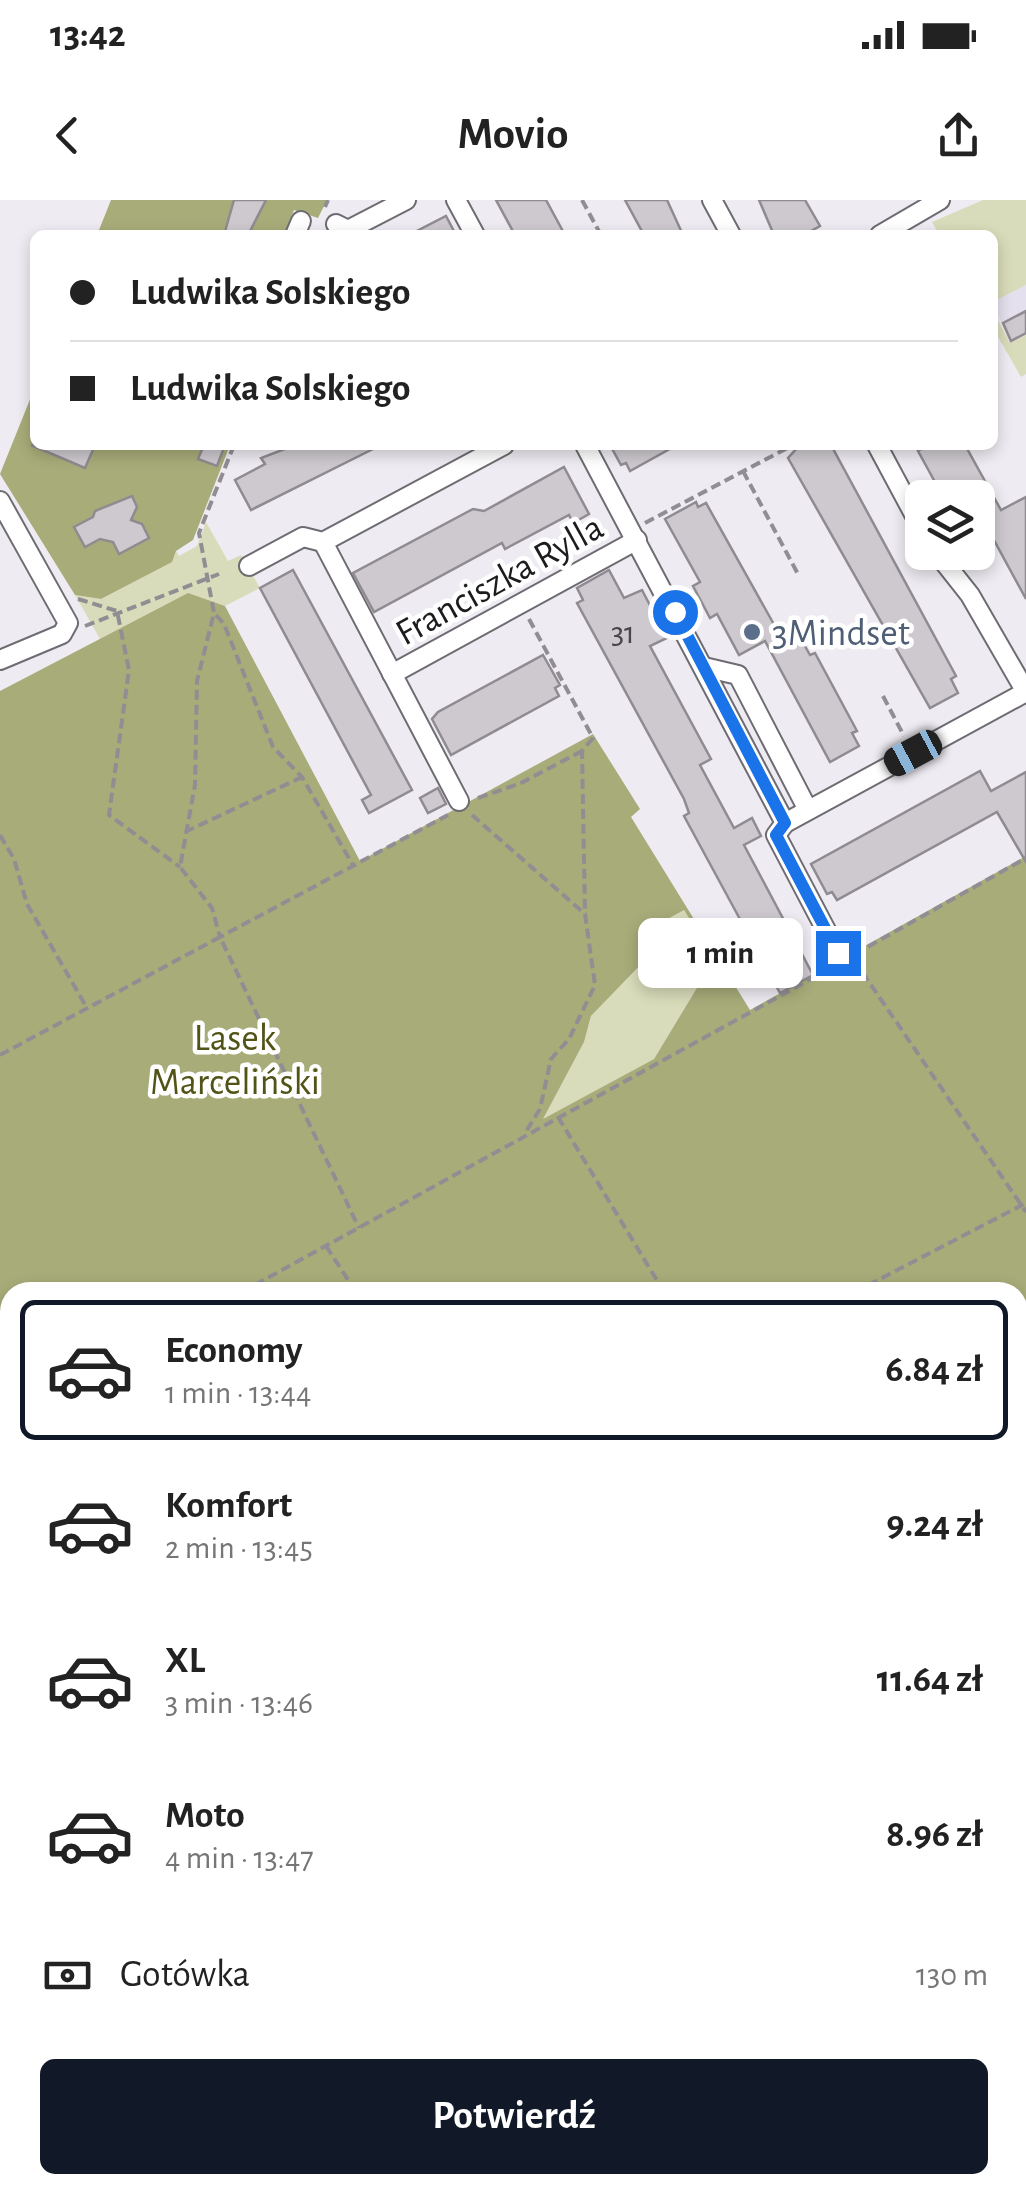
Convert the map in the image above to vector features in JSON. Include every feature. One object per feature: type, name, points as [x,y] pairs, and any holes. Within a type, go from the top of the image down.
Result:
[{"type":"street","points":[[336,224],[348,230],[406,200]]},
{"type":"street","points":[[456,200],[472,230]]},
{"type":"street","points":[[712,200],[728,230]]},
{"type":"street","points":[[889,230],[940,200]]},
{"type":"street","points":[[249,566],[303,537],[324,542],[495,450]]},
{"type":"street","points":[[588,450],[639,533],[785,823]]},
{"type":"street","points":[[880,450],[905,497]]},
{"type":"street","points":[[0,502],[66,614],[62,634],[0,660]]},
{"type":"street","name":"Franciszka Rylla","points":[[392,674],[521,604],[639,533]]},
{"type":"street","points":[[324,542],[461,804]]},
{"type":"street","points":[[836,960],[776,835],[785,823],[1026,692],[970,595],[950,570]]},
{"type":"street","points":[[704,667],[738,675],[808,810]]},
{"type":"path","points":[[325,207],[328,200]]},
{"type":"path","points":[[582,200],[598,230]]},
{"type":"path","points":[[180,868],[196,785],[197,681],[214,613],[199,533],[232,450]]},
{"type":"path","points":[[639,533],[784,450]]},
{"type":"path","points":[[743,472],[799,576]]},
{"type":"path","points":[[62,634],[219,574]]},
{"type":"path","points":[[0,1055],[354,867],[461,804],[582,751],[593,738],[521,604]]},
{"type":"path","points":[[116,611],[130,670],[110,815],[180,868],[212,908],[220,937],[359,1228]]},
{"type":"path","points":[[214,613],[224,624],[273,747],[302,776],[354,867]]},
{"type":"path","points":[[883,696],[909,745]]},
{"type":"path","points":[[523,1138],[540,1109],[551,1059],[569,1038],[595,986],[586,914],[582,751]]},
{"type":"path","points":[[185,832],[302,776]]},
{"type":"path","points":[[461,804],[586,914]]},
{"type":"path","points":[[0,835],[14,860],[27,904],[87,1008]]},
{"type":"path","points":[[1026,858],[852,956],[1026,1212]]},
{"type":"path","points":[[260,1282],[836,960]]},
{"type":"path","points":[[558,1118],[658,1282]]},
{"type":"path","points":[[874,1282],[1024,1204]]},
{"type":"path","points":[[326,1246],[349,1282]]},
{"type":"shaded area","points":[[1026,285],[1026,335],[1010,343],[998,314],[998,299]]},
{"type":"green space","points":[[111,200],[327,200],[318,218],[294,210],[286,230],[99,230]]},
{"type":"green space","points":[[983,200],[1026,200],[1026,285],[998,299],[998,230],[936,230],[932,222]]},
{"type":"green space","points":[[998,320],[1010,343],[1026,335],[1026,374],[1021,377],[998,337]]},
{"type":"green space","points":[[30,399],[30,450],[228,450],[193,540],[176,551],[172,562],[101,599],[75,595],[0,474]]},
{"type":"green space","points":[[206,522],[228,561],[241,555],[260,588],[225,606],[188,594],[100,639],[75,595],[101,599],[171,562],[176,551],[179,556],[197,546]]},
{"type":"green space","name":"Lasek Marceliński","points":[[188,593],[225,606],[360,861],[593,734],[640,809],[631,817],[750,1010],[1026,856],[1026,1282],[0,1282],[0,691]],"holes":[[[684,910],[715,958],[654,1059],[543,1119],[584,1042],[591,1016],[648,957],[662,922]]]},
{"type":"green space","points":[[684,909],[715,958],[654,1059],[542,1120],[584,1042],[591,1016],[648,957],[662,922]]},
{"type":"building","points":[[234,200],[266,200],[251,230],[225,230]]},
{"type":"building","points":[[496,200],[546,200],[562,230],[512,230]]},
{"type":"building","points":[[625,200],[667,200],[681,230],[641,230]]},
{"type":"building","points":[[759,200],[805,200],[820,226],[813,230],[772,230]]},
{"type":"building","points":[[446,216],[453,230],[419,230]]},
{"type":"building","points":[[1026,311],[1026,333],[1011,341],[1003,323]]},
{"type":"building","points":[[43,450],[93,450],[85,468]]},
{"type":"building","points":[[202,450],[223,450],[217,466],[198,459]]},
{"type":"building","points":[[282,450],[371,450],[251,510],[235,480],[265,464],[261,458]]},
{"type":"building","points":[[613,450],[668,450],[630,471],[626,463],[621,465]]},
{"type":"building","points":[[795,450],[834,450],[956,676],[951,679],[958,693],[930,708],[788,458]]},
{"type":"building","points":[[920,450],[968,450],[984,480],[934,480]]},
{"type":"building","points":[[564,467],[589,514],[573,523],[569,515],[505,549],[502,543],[374,612],[353,573],[473,509],[484,511]]},
{"type":"building","points":[[132,496],[137,507],[131,520],[142,524],[149,538],[119,554],[113,542],[100,539],[85,547],[74,527],[93,517],[95,511]]},
{"type":"building","points":[[1026,497],[1026,599],[995,542],[995,499],[1001,510]]},
{"type":"building","points":[[696,502],[698,507],[706,503],[781,637],[796,630],[810,655],[815,653],[857,731],[852,733],[859,746],[830,762],[765,641],[739,655],[717,614],[710,618],[693,586],[700,582],[665,519]]},
{"type":"building","points":[[293,570],[412,790],[369,813],[362,800],[371,795],[260,588]]},
{"type":"building","points":[[609,570],[624,598],[642,590],[667,638],[650,646],[711,759],[700,765],[734,828],[752,818],[761,836],[744,845],[813,975],[780,993],[684,816],[689,813],[684,799],[577,603],[583,600],[577,588]]},
{"type":"building","points":[[543,655],[560,685],[555,688],[559,696],[451,755],[432,719],[438,712]]},
{"type":"building","points":[[980,771],[991,791],[1026,772],[1026,862],[997,812],[837,900],[832,892],[827,894],[811,864]]},
{"type":"building","points":[[438,788],[446,804],[428,813],[420,798]]},
{"type":"place","name":"3Mindset","points":[[752,632]]},
{"type":"route","points":[[675,612],[785,823],[776,835],[838,953]]}]
